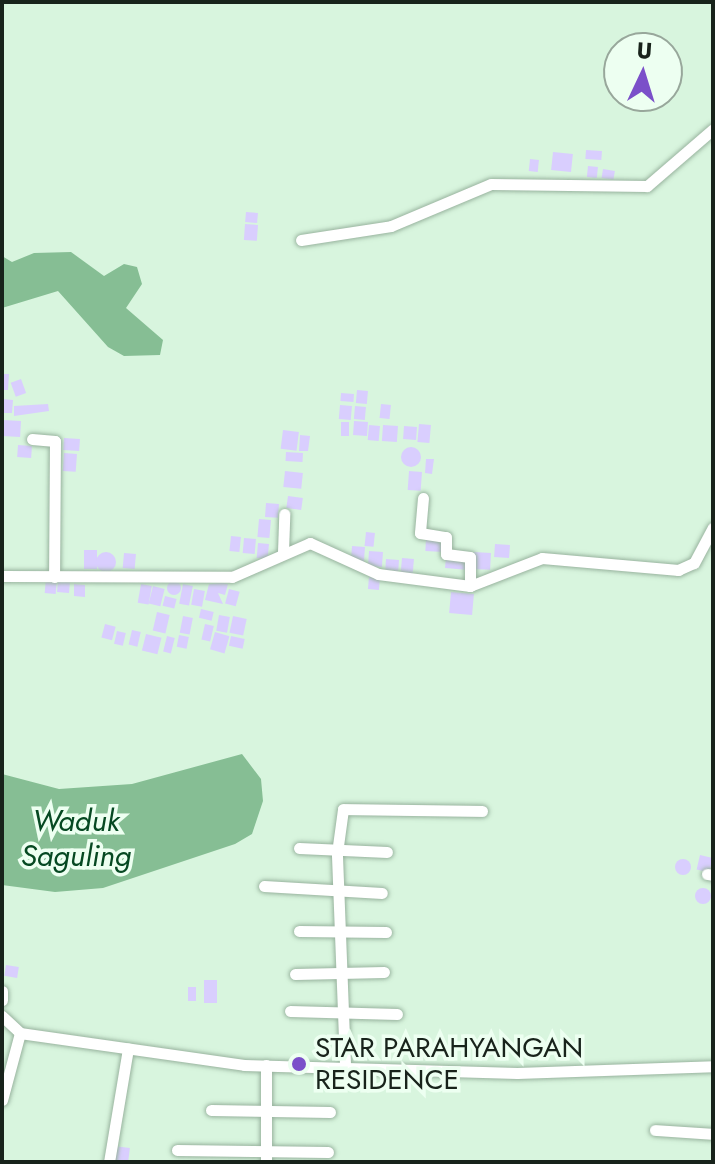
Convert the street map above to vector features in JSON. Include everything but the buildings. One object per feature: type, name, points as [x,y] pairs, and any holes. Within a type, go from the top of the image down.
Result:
[{"type":"street","points":[[301,240],[391,226],[491,184],[647,186],[713,129]]},
{"type":"street","points":[[32,439],[55,441],[54,577]]},
{"type":"street","points":[[423,498],[420,533],[446,537],[446,554],[470,557],[470,586]]},
{"type":"street","points":[[283,552],[284,514]]},
{"type":"street","points":[[2,576],[232,577],[258,571],[283,552],[320,544],[378,574],[470,586],[542,558],[678,570],[694,563],[713,528]]},
{"type":"street","points":[[345,1064],[338,849],[343,809],[482,811]]},
{"type":"street","points":[[299,848],[387,852]]},
{"type":"street","points":[[264,886],[382,893]]},
{"type":"street","points":[[299,931],[386,932]]},
{"type":"street","points":[[295,974],[384,972]]},
{"type":"street","points":[[2,991],[2,1000]]},
{"type":"street","points":[[290,1011],[397,1014]]},
{"type":"street","points":[[2,1016],[20,1033],[266,1065],[345,1064],[517,1073],[713,1066]]},
{"type":"street","points":[[2,1100],[20,1033]]},
{"type":"street","points":[[109,1162],[128,1049]]},
{"type":"street","points":[[266,1065],[266,1157]]},
{"type":"street","points":[[211,1110],[330,1112]]},
{"type":"street","points":[[655,1130],[713,1134]]},
{"type":"street","points":[[177,1150],[266,1157],[328,1152]]},
{"type":"water","points":[[71,252],[104,276],[124,264],[137,267],[142,284],[126,308],[163,340],[160,355],[124,356],[108,347],[58,291],[2,308],[2,256],[12,262],[34,253]]},
{"type":"water","name":"Waduk Saguling","points":[[242,754],[261,779],[263,801],[252,834],[235,844],[103,888],[55,892],[2,885],[2,774],[59,789],[132,784]]},
{"type":"place","name":"STAR PARAHYANGAN RESIDENCE","points":[[299,1064]]}]
